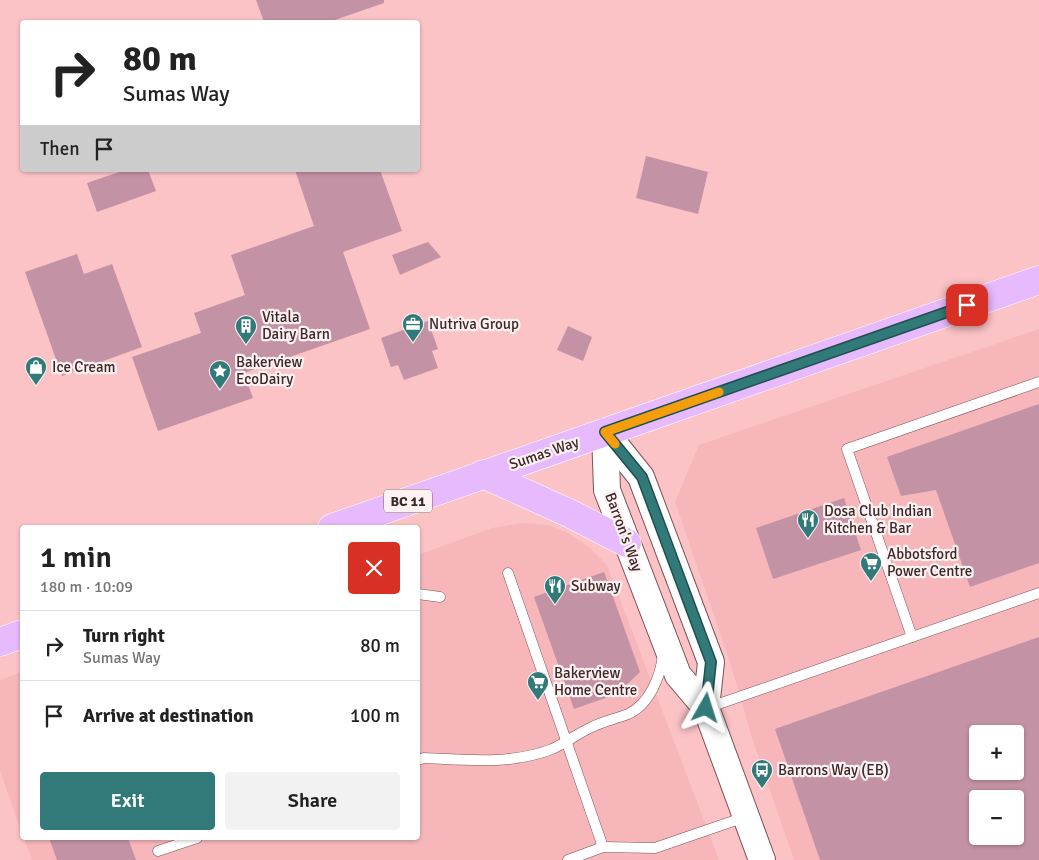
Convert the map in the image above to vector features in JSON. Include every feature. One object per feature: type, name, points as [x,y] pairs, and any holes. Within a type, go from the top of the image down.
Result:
[{"type":"highway","name":"Sumas Way","points":[[340,525],[1039,280]]},
{"type":"highway","points":[[483,474],[571,514],[627,543]]},
{"type":"highway","points":[[0,642],[20,635]]},
{"type":"street","name":"Barron's Way","points":[[605,432],[607,490],[678,675],[706,708],[762,860]]},
{"type":"street","name":"Barron's Way","points":[[605,432],[642,477],[711,662],[706,708]]},
{"type":"lane","points":[[912,637],[848,448],[1039,382]]},
{"type":"lane","points":[[508,573],[603,847]]},
{"type":"lane","points":[[706,708],[1039,593]]},
{"type":"lane","points":[[420,594],[440,597]]},
{"type":"lane","points":[[420,759],[497,761],[531,755],[552,749],[592,726],[630,713],[652,693],[662,665],[664,638]]},
{"type":"lane","points":[[568,860],[603,847],[655,848],[746,816]]},
{"type":"lane","points":[[158,852],[191,840]]},
{"type":"shaded area","name":"Abbotsford Power Centre","points":[[1039,329],[1039,860],[794,860],[752,738],[730,662],[675,502],[699,445]]},
{"type":"shaded area","name":"Bakerview Home Centre","points":[[523,523],[547,525],[566,532],[589,547],[607,565],[719,860],[32,860],[25,840],[420,840],[420,554],[492,528]]},
{"type":"shaded area","points":[[20,673],[20,828],[0,770],[0,680]]},
{"type":"building","points":[[256,0],[384,0],[384,3],[335,20],[263,20]]},
{"type":"building","points":[[646,156],[708,172],[698,214],[636,198]]},
{"type":"building","points":[[119,172],[149,172],[156,191],[97,212],[87,183]]},
{"type":"building","name":"Vitala Dairy Barn","points":[[296,172],[381,172],[402,231],[343,252],[370,329],[244,373],[253,398],[158,431],[132,357],[201,333],[194,313],[245,295],[231,255],[314,226]]},
{"type":"building","points":[[428,242],[441,257],[400,275],[392,255]]},
{"type":"building","points":[[77,254],[84,274],[112,264],[142,347],[62,376],[25,272]]},
{"type":"building","name":"Nutriva Group","points":[[428,321],[438,349],[432,351],[438,368],[404,380],[398,365],[391,367],[381,338]]},
{"type":"building","points":[[568,326],[592,337],[583,361],[557,350]]},
{"type":"building","points":[[1039,404],[1039,563],[970,587],[936,490],[901,496],[887,457]]},
{"type":"building","name":"Dosa Club Indian Kitchen & Bar","points":[[844,498],[861,550],[773,579],[756,528]]},
{"type":"building","points":[[604,572],[640,672],[617,694],[574,709],[534,597]]},
{"type":"building","points":[[1039,637],[1039,860],[820,860],[775,729]]},
{"type":"building","points":[[50,840],[129,840],[136,860],[57,860]]},
{"type":"slow traffic","points":[[615,444],[605,432],[719,392]]},
{"type":"place","name":"Nutriva Group","points":[[413,343]]},
{"type":"place","name":"Vitala Dairy Barn","points":[[246,345]]},
{"type":"place","name":"Ice Cream","points":[[36,386]]},
{"type":"place","name":"Bakerview EcoDairy","points":[[220,390]]},
{"type":"place","name":"Dosa Club Indian Kitchen & Bar","points":[[808,539]]},
{"type":"place","name":"Abbotsford Power Centre","points":[[871,582]]},
{"type":"place","name":"Subway","points":[[555,605]]},
{"type":"place","name":"Bakerview Home Centre","points":[[538,701]]},
{"type":"place","name":"Barrons Way (EB)","points":[[762,789]]},
{"type":"route","points":[[706,708],[711,662],[642,477],[605,432],[967,305]]}]
